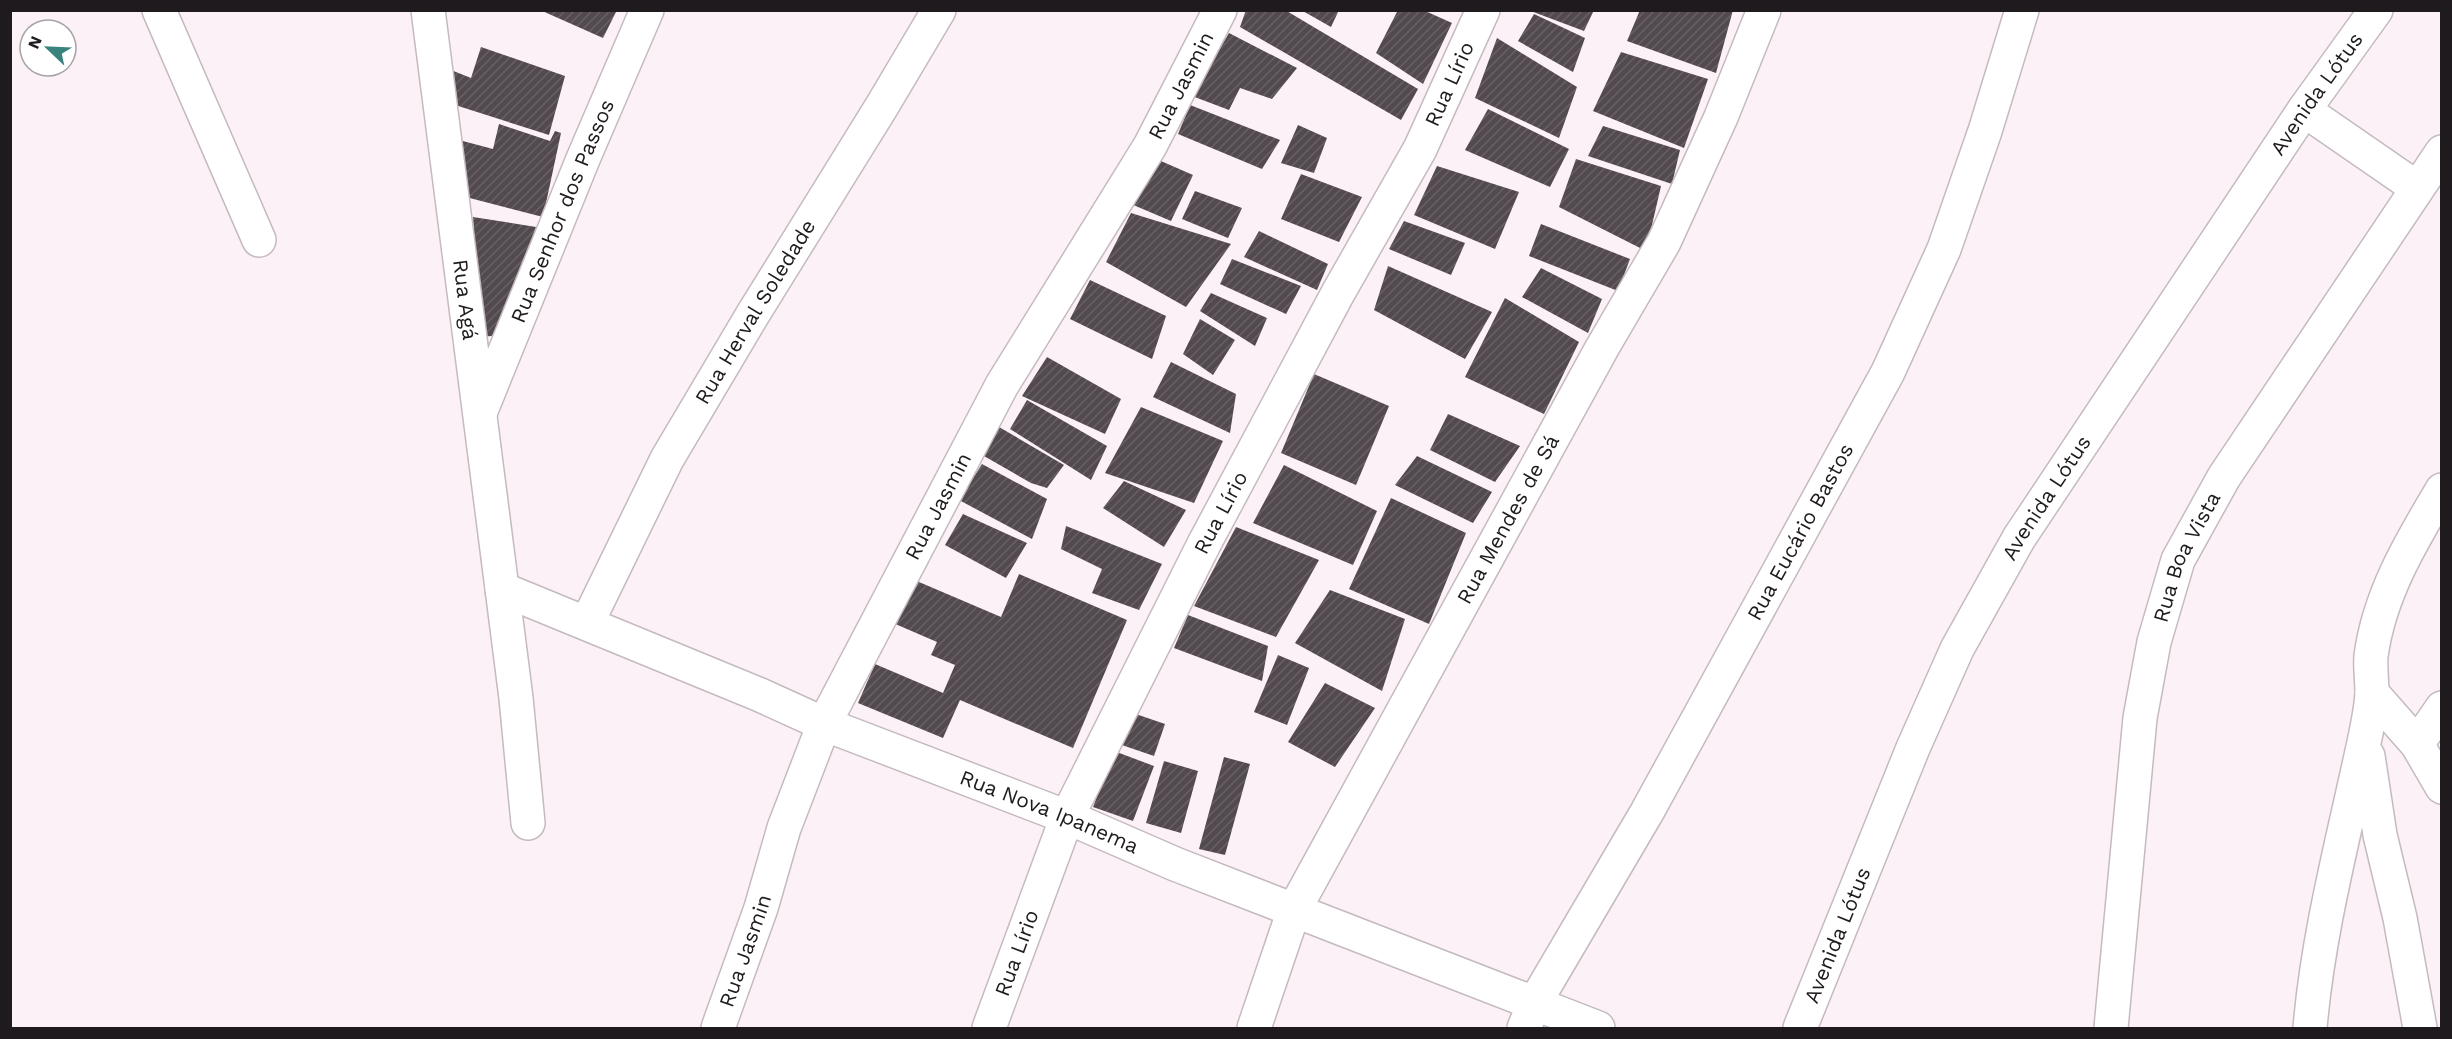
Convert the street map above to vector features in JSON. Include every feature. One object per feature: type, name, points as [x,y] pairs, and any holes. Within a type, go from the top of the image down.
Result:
[{"type":"street","points":[[159,10],[259,240]]},
{"type":"street","name":"Rua Agá","points":[[428,10],[502,589],[528,823]]},
{"type":"street","name":"Rua Senhor dos Passos","points":[[479,414],[583,159],[647,10]]},
{"type":"street","name":"Rua Herval Soledade","points":[[587,623],[667,459],[939,10]]},
{"type":"street","name":"Rua Jasmin","points":[[718,1029],[761,908],[784,828],[824,724],[1002,385],[1150,146],[1220,10]]},
{"type":"street","name":"Rua Lírio","points":[[988,1029],[1067,817],[1204,544],[1338,293],[1419,148],[1483,10]]},
{"type":"street","name":"Rua Mendes de Sá","points":[[1254,1029],[1294,910],[1602,348],[1664,242],[1721,117],[1764,10]]},
{"type":"street","name":"Rua Eucário Bastos","points":[[1529,1016],[1647,812],[1888,372],[1944,249],[1985,131],[2022,10]]},
{"type":"street","name":"Avenida Lótus","points":[[1800,1029],[1913,748],[1957,649],[2019,538],[2304,110],[2376,10]]},
{"type":"street","points":[[2304,110],[2417,188]]},
{"type":"street","name":"Rua Boa Vista","points":[[2111,1029],[2140,718],[2154,642],[2178,560],[2224,477],[2442,152]]},
{"type":"street","points":[[2310,1029],[2321,938],[2365,738],[2372,693],[2371,658],[2384,600],[2412,539],[2442,490]]},
{"type":"street","name":"Rua Nova Ipanema","points":[[502,589],[824,724],[1067,817],[1175,864],[1294,910],[1529,1016],[1598,1029]]},
{"type":"street","points":[[2372,693],[2417,744],[2442,787]]},
{"type":"street","points":[[2417,744],[2442,708]]},
{"type":"street","points":[[2365,738],[2380,835],[2400,918],[2420,1029]]},
{"type":"building","points":[[540,10],[617,10],[603,38]]},
{"type":"building","points":[[1246,10],[1285,10],[1418,89],[1401,120],[1240,27]]},
{"type":"building","points":[[1301,10],[1339,10],[1331,27]]},
{"type":"building","points":[[1398,10],[1423,10],[1452,23],[1423,84],[1376,53]]},
{"type":"building","points":[[1528,10],[1594,10],[1584,31]]},
{"type":"building","points":[[1640,10],[1733,10],[1716,73],[1627,41]]},
{"type":"building","points":[[1534,14],[1585,38],[1573,72],[1518,41]]},
{"type":"building","points":[[1229,33],[1297,68],[1272,99],[1240,88],[1229,110],[1192,96]]},
{"type":"building","points":[[1497,38],[1577,87],[1559,138],[1475,98]]},
{"type":"building","points":[[481,47],[565,76],[549,135],[452,104],[451,70],[471,78]]},
{"type":"building","points":[[1621,52],[1708,79],[1684,148],[1593,111]]},
{"type":"building","points":[[1190,105],[1280,140],[1262,169],[1178,134]]},
{"type":"building","points":[[1488,109],[1569,149],[1550,187],[1465,150]]},
{"type":"building","points":[[499,124],[550,141],[555,131],[561,133],[543,217],[462,196],[459,140],[493,149]]},
{"type":"building","points":[[1298,125],[1327,138],[1314,173],[1281,163]]},
{"type":"building","points":[[1603,126],[1680,150],[1672,184],[1588,156]]},
{"type":"building","points":[[1154,158],[1193,175],[1171,221],[1131,204]]},
{"type":"building","points":[[1576,159],[1661,186],[1646,251],[1559,207]]},
{"type":"building","points":[[1437,166],[1519,192],[1495,249],[1414,215]]},
{"type":"building","points":[[1301,174],[1362,197],[1339,242],[1281,219]]},
{"type":"building","points":[[1195,191],[1242,208],[1228,238],[1182,219]]},
{"type":"building","points":[[1131,213],[1231,244],[1186,307],[1106,262]]},
{"type":"building","points":[[473,217],[536,227],[501,335],[481,337]]},
{"type":"building","points":[[1404,221],[1465,243],[1451,275],[1389,249]]},
{"type":"building","points":[[1541,224],[1630,259],[1618,291],[1529,256]]},
{"type":"building","points":[[1259,231],[1328,264],[1317,290],[1244,257]]},
{"type":"building","points":[[1232,259],[1301,286],[1286,314],[1220,284]]},
{"type":"building","points":[[1388,266],[1492,312],[1465,359],[1374,310]]},
{"type":"building","points":[[1541,268],[1602,299],[1588,333],[1522,297]]},
{"type":"building","points":[[1090,280],[1166,316],[1152,359],[1070,319]]},
{"type":"building","points":[[1211,293],[1267,318],[1255,346],[1200,311]]},
{"type":"building","points":[[1505,298],[1579,342],[1544,414],[1465,377]]},
{"type":"building","points":[[1200,319],[1235,340],[1213,375],[1183,354]]},
{"type":"building","points":[[1047,357],[1121,399],[1105,434],[1022,396]]},
{"type":"building","points":[[1171,362],[1236,394],[1230,433],[1153,397]]},
{"type":"building","points":[[1314,374],[1389,406],[1356,485],[1281,453]]},
{"type":"building","points":[[1027,400],[1107,446],[1091,480],[1010,429]]},
{"type":"building","points":[[1141,407],[1223,441],[1194,503],[1105,473]]},
{"type":"building","points":[[1448,414],[1520,446],[1495,482],[1430,450]]},
{"type":"building","points":[[999,427],[1064,465],[1047,488],[1031,483],[984,456]]},
{"type":"building","points":[[1417,456],[1492,492],[1473,523],[1395,485]]},
{"type":"building","points":[[982,464],[1047,499],[1032,539],[959,500]]},
{"type":"building","points":[[1284,465],[1377,511],[1353,565],[1253,523]]},
{"type":"building","points":[[1124,481],[1186,510],[1164,547],[1103,508]]},
{"type":"building","points":[[1391,498],[1466,533],[1429,624],[1349,589]]},
{"type":"building","points":[[963,514],[1027,543],[1006,578],[945,545]]},
{"type":"building","points":[[1066,526],[1162,564],[1139,610],[1092,593],[1102,569],[1061,549]]},
{"type":"building","points":[[1236,527],[1319,560],[1276,637],[1194,606]]},
{"type":"building","points":[[1019,574],[1127,620],[1073,748],[960,700],[943,738],[858,703],[875,664],[943,693],[955,665],[931,655],[937,642],[893,623],[912,579],[1001,617]]},
{"type":"building","points":[[1330,590],[1405,619],[1382,691],[1295,643]]},
{"type":"building","points":[[1188,615],[1268,646],[1262,681],[1174,648]]},
{"type":"building","points":[[1278,655],[1309,668],[1287,725],[1254,712]]},
{"type":"building","points":[[1325,683],[1375,708],[1335,767],[1288,742]]},
{"type":"building","points":[[1127,711],[1165,724],[1154,756],[1116,743]]},
{"type":"building","points":[[1114,751],[1154,766],[1133,821],[1093,807]]},
{"type":"building","points":[[1224,757],[1250,764],[1225,855],[1199,849]]},
{"type":"building","points":[[1164,761],[1198,771],[1181,833],[1146,823]]}]
